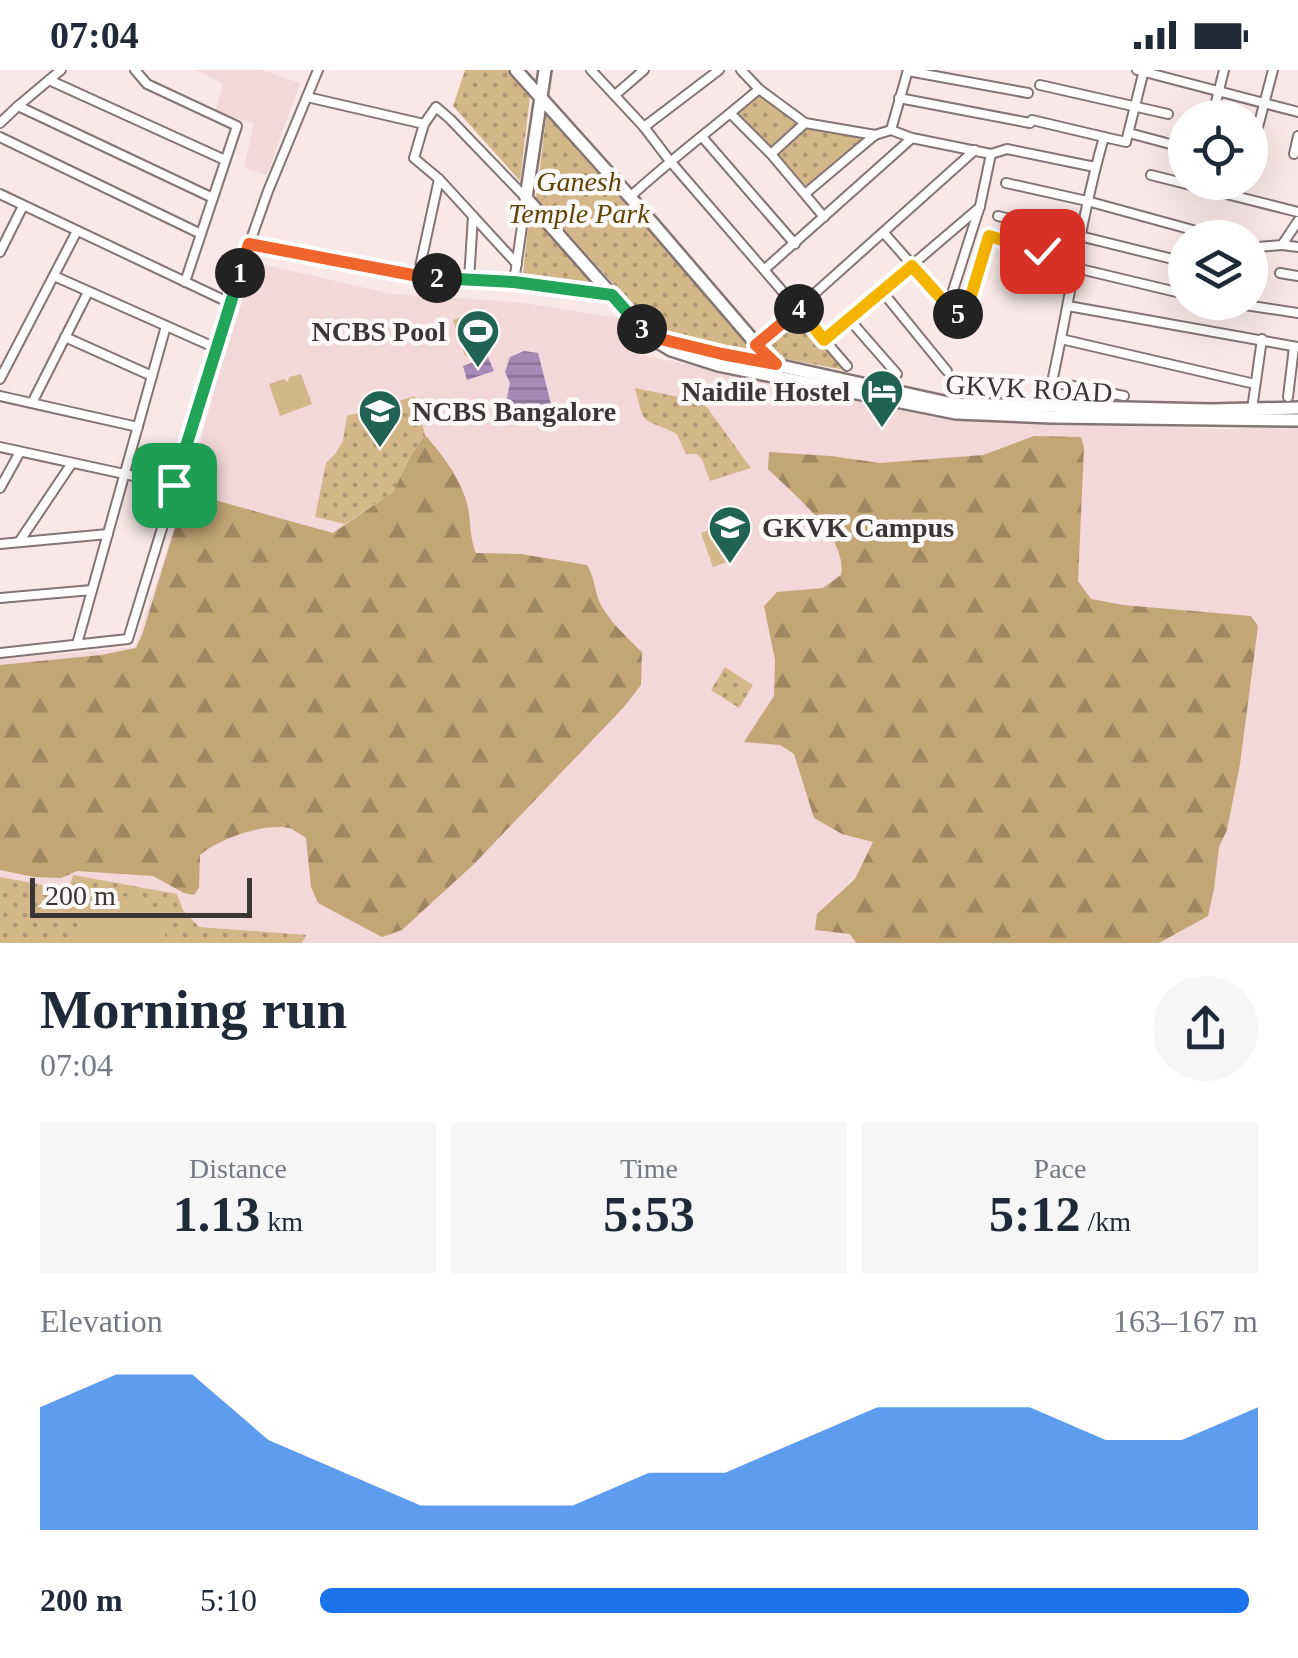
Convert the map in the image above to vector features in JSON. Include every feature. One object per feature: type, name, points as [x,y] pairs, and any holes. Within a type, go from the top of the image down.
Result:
[{"type":"main road","points":[[516,70],[776,364]]},
{"type":"main road","points":[[526,198],[545,70]]},
{"type":"main road","name":"GKVK ROAD","points":[[526,198],[648,336],[671,350],[718,364],[788,373],[956,413],[1252,415],[1298,420]]},
{"type":"main road","name":"GKVK ROAD","points":[[648,336],[776,364],[788,373]]},
{"type":"main road","name":"GKVK ROAD","points":[[1252,415],[1298,408]]},
{"type":"street","points":[[0,123],[61,70]]},
{"type":"street","points":[[135,70],[147,84],[236,126],[185,282]]},
{"type":"street","points":[[0,653],[128,639],[249,244],[318,70]]},
{"type":"street","points":[[592,70],[847,366]]},
{"type":"street","points":[[614,95],[644,70]]},
{"type":"street","points":[[644,127],[719,70]]},
{"type":"street","points":[[741,70],[759,89],[805,123],[875,135]]},
{"type":"street","points":[[892,130],[908,70],[1028,92]]},
{"type":"street","points":[[900,98],[1126,142],[1141,70],[1249,100]]},
{"type":"street","points":[[1216,100],[1224,70]]},
{"type":"street","points":[[1265,100],[1274,70]]},
{"type":"street","points":[[49,80],[226,160]]},
{"type":"street","points":[[1040,84],[1168,114]]},
{"type":"street","points":[[630,197],[759,89]]},
{"type":"street","points":[[307,97],[424,124]]},
{"type":"street","points":[[1268,105],[1298,112]]},
{"type":"street","points":[[18,106],[213,198]]},
{"type":"street","points":[[514,282],[517,264],[526,198],[436,107],[424,124],[414,158],[439,178],[517,264]]},
{"type":"street","points":[[731,114],[824,217]]},
{"type":"street","points":[[771,154],[805,123]]},
{"type":"street","points":[[806,193],[875,135],[892,130],[912,138],[991,154],[1007,149],[1096,167]]},
{"type":"street","points":[[1129,134],[1168,144]]},
{"type":"street","points":[[1294,154],[1298,136]]},
{"type":"street","points":[[1104,137],[1087,201],[1052,382],[1124,396]]},
{"type":"street","points":[[0,138],[201,234]]},
{"type":"street","points":[[703,138],[795,244]]},
{"type":"street","points":[[765,269],[912,138]]},
{"type":"street","points":[[756,345],[975,150]]},
{"type":"street","points":[[948,306],[980,206],[991,154]]},
{"type":"street","points":[[1150,175],[1298,212]]},
{"type":"street","points":[[418,276],[439,178]]},
{"type":"street","points":[[1006,183],[1168,223]]},
{"type":"street","points":[[0,194],[230,303]]},
{"type":"street","points":[[0,252],[23,206]]},
{"type":"street","points":[[824,340],[980,206]]},
{"type":"street","points":[[468,280],[473,216]]},
{"type":"street","points":[[998,216],[1168,258]]},
{"type":"street","points":[[1282,245],[1298,221]]},
{"type":"street","points":[[0,379],[77,231]]},
{"type":"street","points":[[884,232],[964,319],[989,236],[1042,251]]},
{"type":"street","points":[[249,244],[418,276],[514,282],[612,295]]},
{"type":"street","points":[[1268,246],[1298,247]]},
{"type":"street","points":[[1076,268],[1168,290]]},
{"type":"street","points":[[1280,273],[1298,276]]},
{"type":"street","points":[[54,276],[216,348]]},
{"type":"street","points":[[881,290],[947,371]]},
{"type":"street","points":[[32,403],[88,292]]},
{"type":"street","points":[[1068,306],[1296,347],[1288,397]]},
{"type":"street","points":[[1268,308],[1298,313]]},
{"type":"street","points":[[848,318],[897,374]]},
{"type":"street","points":[[77,644],[166,326]]},
{"type":"street","points":[[65,337],[152,376]]},
{"type":"street","points":[[1061,340],[1255,384]]},
{"type":"street","points":[[1252,415],[1262,340]]},
{"type":"street","points":[[0,396],[138,427]]},
{"type":"street","points":[[0,448],[174,485]]},
{"type":"street","points":[[0,488],[20,452]]},
{"type":"street","points":[[19,542],[72,463]]},
{"type":"street","points":[[0,544],[108,534]]},
{"type":"street","points":[[0,598],[92,590]]},
{"type":"shaded area","points":[[196,70],[262,70],[300,83],[267,175],[244,168],[254,123],[215,112],[223,84]]},
{"type":"shaded area","name":"GKVK Campus","points":[[249,261],[392,294],[517,302],[625,319],[647,356],[949,419],[1222,429],[1298,426],[1298,943],[0,943],[0,659],[135,647],[189,483]]},
{"type":"shaded area","points":[[524,351],[538,353],[551,404],[505,408],[510,383],[505,372],[510,357]]},
{"type":"shaded area","name":"NCBS Pool","points":[[488,357],[494,371],[467,380],[463,366]]},
{"type":"green space","points":[[465,70],[507,70],[530,97],[520,181],[453,106]]},
{"type":"green space","points":[[758,93],[798,126],[864,138],[807,187],[736,114]]},
{"type":"green space","name":"Ganesh Temple Park","points":[[547,111],[760,353],[654,329],[536,198]]},
{"type":"green space","points":[[530,209],[600,287],[600,292],[522,281]]},
{"type":"green space","points":[[470,314],[482,350],[465,356],[453,320]]},
{"type":"green space","points":[[797,316],[844,370],[781,358],[766,343]]},
{"type":"green space","points":[[301,374],[312,404],[280,416],[269,384],[284,379],[288,382],[289,377]]},
{"type":"green space","points":[[635,388],[703,402],[751,468],[710,481],[702,459],[697,454],[686,454],[677,434],[643,416]]},
{"type":"green space","points":[[415,396],[425,435],[393,492],[345,524],[315,517],[326,463],[343,440],[347,416]]},
{"type":"green space","points":[[425,435],[462,488],[476,553],[521,554],[587,565],[606,613],[642,652],[641,685],[623,708],[474,864],[402,930],[382,937],[318,903],[311,887],[306,838],[282,827],[244,833],[200,855],[199,888],[194,895],[153,876],[77,871],[61,878],[34,877],[0,870],[0,665],[136,648],[186,492],[333,533],[393,492]]},
{"type":"green space","points":[[1034,436],[1081,437],[1084,448],[1078,581],[1091,599],[1251,616],[1258,626],[1240,764],[1227,830],[1219,847],[1208,916],[1159,943],[856,943],[850,934],[815,930],[817,914],[855,879],[873,842],[842,834],[814,818],[794,754],[780,745],[744,742],[774,696],[775,660],[764,606],[777,592],[823,588],[841,575],[841,561],[828,531],[768,469],[769,452],[880,463],[983,455]]},
{"type":"green space","points":[[723,525],[735,559],[713,567],[701,533]]},
{"type":"green space","points":[[725,667],[753,685],[739,708],[711,690]]},
{"type":"green space","points":[[73,875],[177,894],[183,910],[199,927],[306,935],[302,943],[0,943],[0,877],[69,890]]},
{"type":"green space","points":[[117,895],[152,909],[163,924],[165,943],[76,943],[89,913]]},
{"type":"place","name":"NCBS Pool","points":[[478,369]]},
{"type":"place","name":"Naidile Hostel","points":[[882,429]]},
{"type":"place","name":"NCBS Bangalore","points":[[380,449]]},
{"type":"place","name":"GKVK Campus","points":[[730,565]]},
{"type":"route","points":[[174,485],[249,244],[418,276],[514,282],[612,295],[648,336],[776,364],[756,345],[799,309],[824,340],[912,266],[964,319],[989,236],[1042,251]]}]
